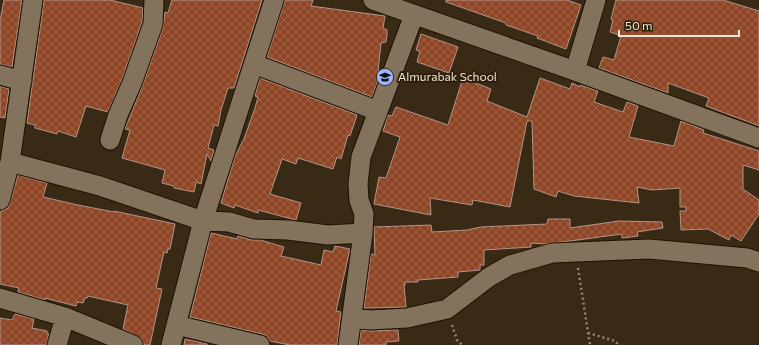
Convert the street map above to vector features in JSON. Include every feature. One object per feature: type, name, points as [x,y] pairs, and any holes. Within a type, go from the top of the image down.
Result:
[{"type":"street","points":[[0,200],[10,162],[33,0]]},
{"type":"street","points":[[110,140],[153,24],[154,0]]},
{"type":"street","points":[[171,345],[203,221],[274,0]]},
{"type":"street","points":[[373,0],[759,138]]},
{"type":"street","points":[[575,71],[596,0]]},
{"type":"street","points":[[348,345],[363,233],[364,214],[359,200],[358,184],[361,157],[414,15]]},
{"type":"street","points":[[254,64],[378,111]]},
{"type":"street","points":[[0,75],[22,81]]},
{"type":"street","points":[[10,162],[100,186],[203,221],[229,222],[254,229],[288,230],[328,235],[363,233]]},
{"type":"street","points":[[352,318],[370,320],[407,318],[447,309],[489,277],[510,265],[552,254],[649,249],[748,258],[759,262]]},
{"type":"street","points":[[0,298],[65,317],[133,345]]},
{"type":"street","points":[[57,345],[65,317]]},
{"type":"street","points":[[176,325],[260,345]]},
{"type":"path","points":[[576,252],[590,345]]},
{"type":"path","points":[[447,309],[457,340],[462,345]]},
{"type":"path","points":[[588,334],[615,341],[619,345]]},
{"type":"building","points":[[4,0],[22,0],[12,67],[0,64],[0,21]]},
{"type":"building","points":[[44,0],[110,0],[143,8],[142,22],[122,79],[108,112],[86,106],[76,137],[58,131],[57,134],[35,128],[35,125],[27,123]]},
{"type":"building","points":[[172,0],[262,0],[234,88],[228,88],[218,126],[214,125],[208,148],[214,150],[211,161],[207,154],[201,184],[196,182],[194,192],[174,188],[174,186],[162,183],[165,170],[122,158],[130,130],[125,129],[163,28],[165,12],[168,13]]},
{"type":"building","points":[[285,0],[313,0],[311,6],[385,16],[383,28],[387,30],[386,42],[381,43],[378,71],[381,72],[372,97],[267,57]]},
{"type":"building","points":[[446,0],[567,0],[581,5],[566,49],[537,38],[538,36],[506,25],[506,23],[446,2]]},
{"type":"building","points":[[616,0],[723,0],[759,11],[759,126],[706,106],[709,98],[668,83],[668,93],[599,68],[603,57],[614,60],[621,36],[610,32],[613,20],[611,19]]},
{"type":"building","points":[[421,34],[458,47],[449,73],[417,62],[420,51],[416,50]]},
{"type":"building","points":[[260,78],[357,115],[350,136],[348,135],[341,159],[337,157],[333,169],[298,158],[296,164],[282,159],[270,194],[301,203],[296,220],[258,210],[258,213],[235,205],[234,208],[221,203],[235,156],[244,139],[255,108],[258,97],[255,96]]},
{"type":"building","points":[[463,78],[491,89],[487,101],[527,117],[540,78],[570,89],[572,83],[580,87],[580,85],[598,91],[594,102],[623,112],[627,102],[638,106],[629,137],[674,146],[681,121],[704,130],[703,133],[759,151],[759,170],[743,165],[743,189],[759,200],[759,214],[741,241],[731,235],[729,240],[708,229],[681,230],[680,211],[686,211],[686,207],[680,207],[680,188],[652,190],[637,187],[639,203],[574,196],[558,191],[556,197],[534,189],[532,121],[527,121],[510,207],[473,200],[472,205],[430,198],[431,215],[374,204],[379,177],[386,178],[400,137],[383,131],[388,115],[392,116],[396,107],[448,125]]},
{"type":"building","points":[[0,86],[9,89],[5,118],[0,117]]},
{"type":"building","points":[[18,175],[47,183],[43,197],[175,224],[170,249],[168,249],[167,253],[164,252],[156,288],[162,289],[150,345],[144,345],[141,338],[123,329],[128,305],[88,296],[85,298],[83,303],[77,302],[76,306],[45,298],[45,300],[18,292],[19,288],[0,284],[0,215],[1,211],[8,208]]},
{"type":"building","points":[[548,219],[570,219],[570,228],[619,221],[662,222],[663,228],[637,232],[638,236],[622,238],[622,234],[545,244],[531,243],[531,247],[484,250],[484,265],[480,265],[480,270],[458,272],[458,277],[418,280],[418,282],[405,282],[406,307],[364,308],[371,254],[375,255],[374,227],[431,225],[432,232],[467,230],[481,227],[547,224]]},
{"type":"building","points":[[211,233],[237,239],[238,236],[251,240],[260,240],[284,247],[281,256],[321,265],[324,250],[333,252],[335,246],[350,249],[336,311],[341,312],[337,345],[290,345],[270,341],[266,335],[190,317]]},
{"type":"building","points":[[15,314],[34,319],[32,328],[47,331],[49,334],[46,345],[0,345],[0,318],[12,320]]},
{"type":"building","points":[[361,330],[398,330],[399,341],[386,342],[386,345],[359,345]]},
{"type":"building","points":[[185,339],[207,344],[207,345],[184,345]]},
{"type":"place","name":"Almurabak School","points":[[385,77]]}]
